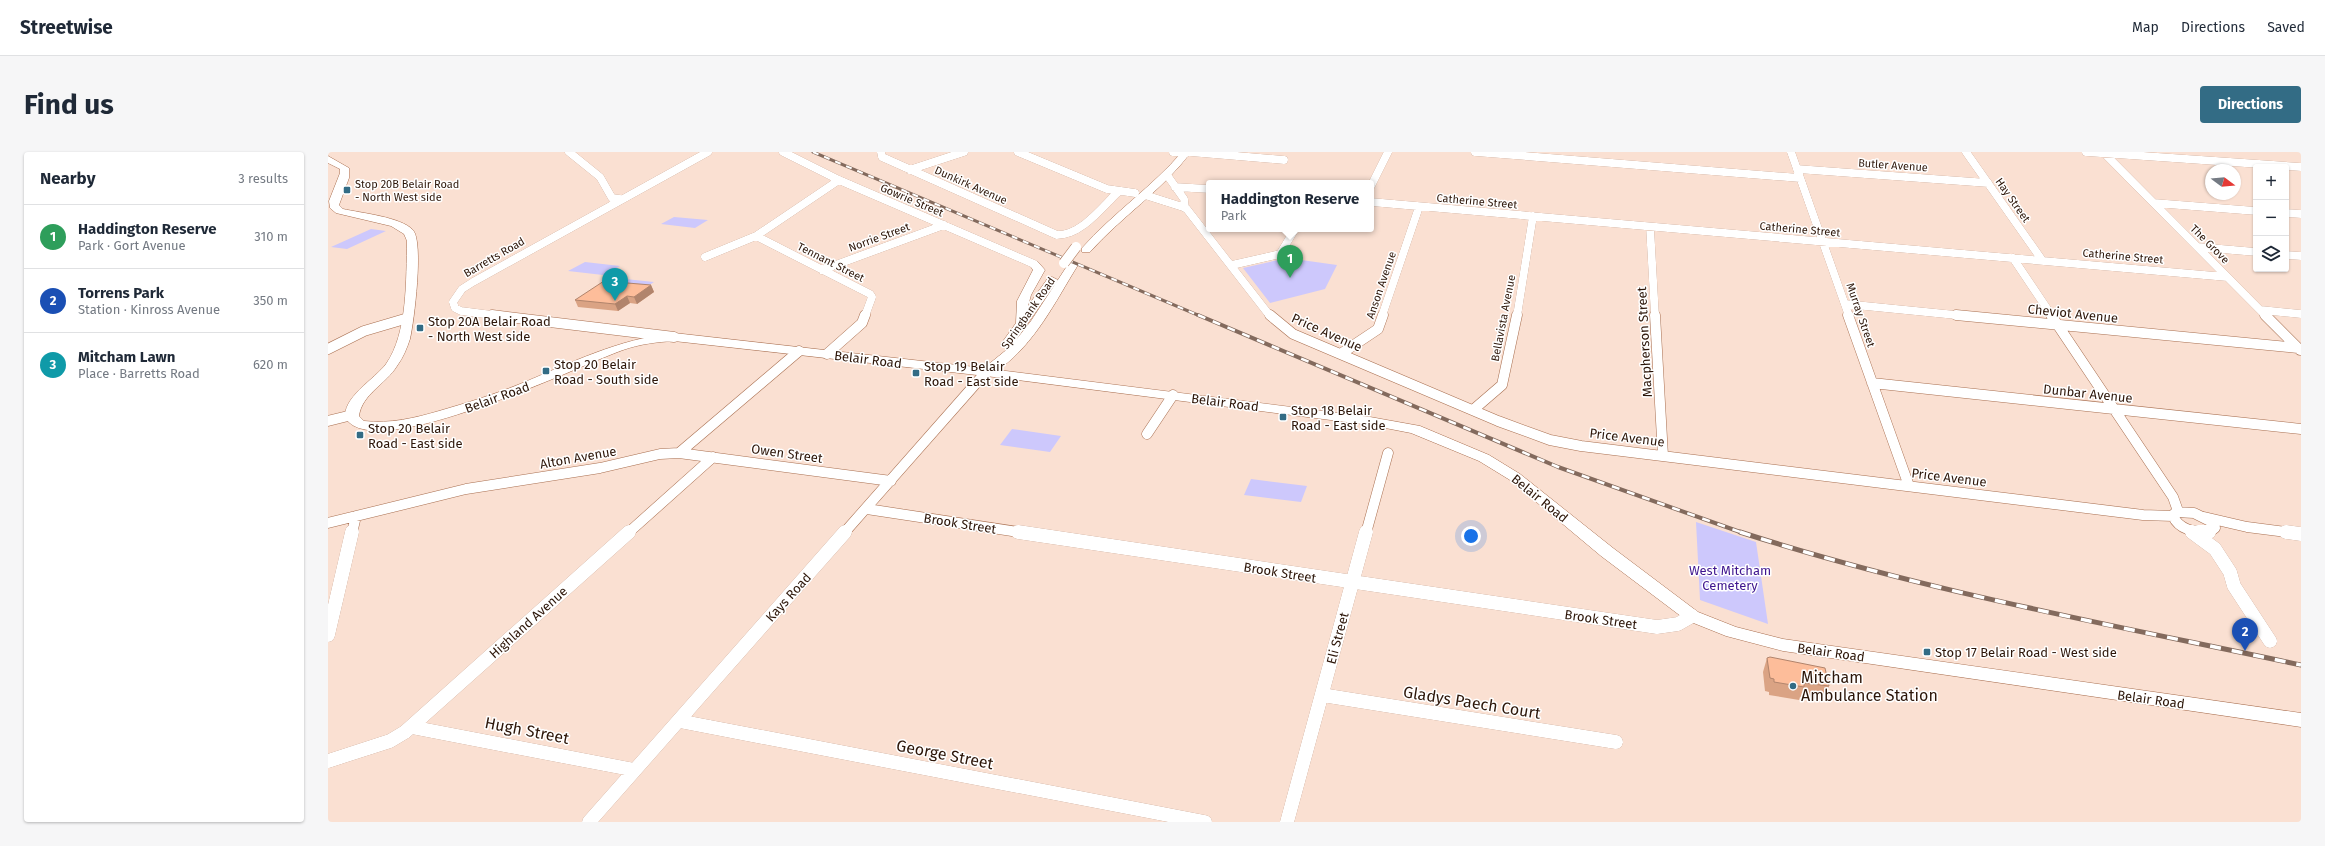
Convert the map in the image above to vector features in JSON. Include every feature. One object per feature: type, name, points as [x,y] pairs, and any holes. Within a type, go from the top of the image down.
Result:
[{"type":"main road","name":"Springbank Road","points":[[1140,194],[1167,175],[1178,161],[1188,152]]},
{"type":"main road","points":[[328,159],[344,168],[345,172],[344,180],[333,199],[331,207],[340,211],[395,224],[409,232],[412,241],[411,296],[408,318],[397,358],[389,370],[355,404],[352,415]]},
{"type":"main road","name":"Springbank Road","points":[[986,372],[1000,364],[1018,346],[1069,264],[1081,248],[1167,167],[1178,161]]},
{"type":"main road","points":[[1022,324],[1020,311],[1025,292],[1039,270],[1034,264]]},
{"type":"main road","name":"Springbank Road","points":[[986,372],[1022,324],[1055,275],[1069,264]]},
{"type":"main road","points":[[1034,280],[1055,275]]},
{"type":"main road","name":"Belair Road","points":[[352,415],[353,419],[365,426],[389,426],[414,422],[475,405],[556,374],[595,356],[640,341],[674,337],[1022,376],[1392,425],[1415,430],[1446,441],[1484,458],[1515,477],[1607,552],[1692,616],[1746,636],[1782,644],[2301,720]]},
{"type":"main road","points":[[640,341],[679,342],[706,345]]},
{"type":"main road","name":"Belair Road","points":[[556,374],[629,353],[667,347],[706,345],[753,346]]},
{"type":"main road","points":[[1018,346],[1012,364],[1022,376]]},
{"type":"street","points":[[569,152],[600,177],[612,198],[620,199]]},
{"type":"street","name":"Barretts Road","points":[[674,337],[461,311],[455,308],[453,302],[462,289],[473,282],[620,199],[708,152]]},
{"type":"street","name":"Gowrie Street","points":[[784,152],[839,180],[1034,264]]},
{"type":"street","name":"Dunkirk Avenue","points":[[881,152],[882,157],[909,170],[1057,235],[1066,236],[1076,231],[1120,191]]},
{"type":"street","points":[[909,170],[964,152]]},
{"type":"street","points":[[1018,152],[1107,188],[1140,194],[1186,208]]},
{"type":"street","points":[[1173,152],[1284,160]]},
{"type":"street","points":[[1374,180],[1388,152]]},
{"type":"street","name":"Butler Avenue","points":[[1475,152],[1798,173],[1988,183]]},
{"type":"street","name":"Murray Street","points":[[1791,152],[1909,486]]},
{"type":"street","name":"Hay Street","points":[[1966,152],[2042,260]]},
{"type":"street","points":[[2086,152],[2301,167]]},
{"type":"street","name":"The Grove","points":[[2104,153],[2300,349]]},
{"type":"street","name":"Price Avenue","points":[[1167,175],[1184,199],[1186,208],[1273,319],[1281,326],[1293,334],[1342,353],[1473,410],[1550,440],[1581,446],[2142,515],[2180,516]]},
{"type":"street","points":[[705,257],[756,236],[839,180]]},
{"type":"street","points":[[1175,187],[1206,189]]},
{"type":"street","name":"Catherine Street","points":[[1374,202],[1650,228],[2227,276]]},
{"type":"street","points":[[2154,203],[2253,211]]},
{"type":"street","name":"Anson Avenue","points":[[1342,353],[1378,329],[1419,207]]},
{"type":"street","points":[[2289,213],[2301,214]]},
{"type":"street","name":"Bellavista Avenue","points":[[1473,410],[1502,385],[1517,316],[1533,216]]},
{"type":"street","name":"Norrie Street","points":[[822,270],[944,225]]},
{"type":"street","name":"Macpherson Street","points":[[1650,228],[1664,456]]},
{"type":"street","points":[[1232,265],[1280,254],[1293,232]]},
{"type":"street","name":"Tennant Street","points":[[756,236],[870,294],[872,297],[862,323],[827,354]]},
{"type":"street","points":[[2198,247],[2253,252]]},
{"type":"street","points":[[2289,254],[2301,256]]},
{"type":"street","points":[[2013,258],[2173,497],[2180,516],[2191,531],[2215,549],[2230,572],[2234,586],[2270,641]]},
{"type":"street","name":"Cheviot Avenue","points":[[1845,304],[2300,349]]},
{"type":"street","points":[[2261,310],[2301,314]]},
{"type":"street","points":[[328,349],[364,331],[408,318]]},
{"type":"street","name":"Barretts Road","points":[[626,332],[640,341]]},
{"type":"street","points":[[679,453],[799,351]]},
{"type":"street","name":"Kays Road","points":[[589,822],[986,372]]},
{"type":"street","name":"Dunbar Avenue","points":[[1872,383],[2301,428]]},
{"type":"street","points":[[1147,434],[1173,395]]},
{"type":"street","points":[[328,421],[352,415]]},
{"type":"street","name":"Owen Street","points":[[679,453],[891,481]]},
{"type":"street","name":"Alton Avenue","points":[[328,523],[466,489],[600,468],[660,454],[679,453]]},
{"type":"street","name":"Eli Street","points":[[1287,822],[1388,453]]},
{"type":"street","name":"Highland Avenue","points":[[328,761],[390,741],[411,727],[713,457]]},
{"type":"street","name":"Brook Street","points":[[867,508],[1352,583],[1658,627],[1678,624],[1692,616]]},
{"type":"street","points":[[328,635],[356,516]]},
{"type":"street","points":[[2180,516],[2204,517],[2247,527],[2301,534]]},
{"type":"street","points":[[2204,517],[2213,524],[2215,549]]},
{"type":"street","points":[[2191,531],[2247,527]]},
{"type":"street","name":"Gladys Paech Court","points":[[1322,694],[1616,742]]},
{"type":"street","name":"George Street","points":[[679,721],[1205,822]]},
{"type":"street","name":"Hugh Street","points":[[411,727],[635,770]]},
{"type":"green space","points":[[674,217],[708,220],[695,228],[661,224]]},
{"type":"green space","points":[[371,229],[386,231],[347,249],[331,247]]},
{"type":"green space","points":[[1287,258],[1337,265],[1325,289],[1270,303],[1243,268]]},
{"type":"green space","points":[[585,262],[620,266],[603,275],[568,271]]},
{"type":"green space","points":[[616,278],[654,282],[640,291],[602,287]]},
{"type":"green space","points":[[1012,429],[1061,436],[1050,452],[1000,445]]},
{"type":"green space","points":[[1251,479],[1307,486],[1301,502],[1244,495]]},
{"type":"green space","name":"West Mitcham Cemetery","points":[[1696,522],[1756,542],[1768,624],[1700,600]]},
{"type":"building","points":[[604,281],[651,285],[634,297],[627,296],[615,304],[575,300]]},
{"type":"building","points":[[1770,657],[1825,668],[1829,686],[1804,683],[1804,687],[1774,682],[1774,679],[1770,678],[1767,658]]},
{"type":"railway","points":[[813,152],[1200,316]]},
{"type":"railway","points":[[1198,315],[1558,467],[1741,532]]},
{"type":"railway","points":[[1741,532],[1878,572],[2019,606],[2301,665]]},
{"type":"place","name":"Stop 20B Belair Road - North West side","points":[[347,190]]},
{"type":"place","name":"Haddington Reserve","points":[[1290,278]]},
{"type":"place","name":"Mitcham Lawn","points":[[615,301]]},
{"type":"place","name":"Stop 20A Belair Road - North West side","points":[[420,328]]},
{"type":"place","name":"Stop 20 Belair Road - South side","points":[[546,371]]},
{"type":"place","name":"Stop 19 Belair Road - East side","points":[[916,373]]},
{"type":"place","name":"Stop 18 Belair Road - East side","points":[[1283,417]]},
{"type":"place","name":"Stop 20 Belair Road - East side","points":[[360,435]]},
{"type":"place","name":"Torrens Park","points":[[2245,651]]},
{"type":"place","name":"Stop 17 Belair Road - West side","points":[[1927,652]]},
{"type":"place","name":"Mitcham Ambulance Station","points":[[1793,686]]}]
